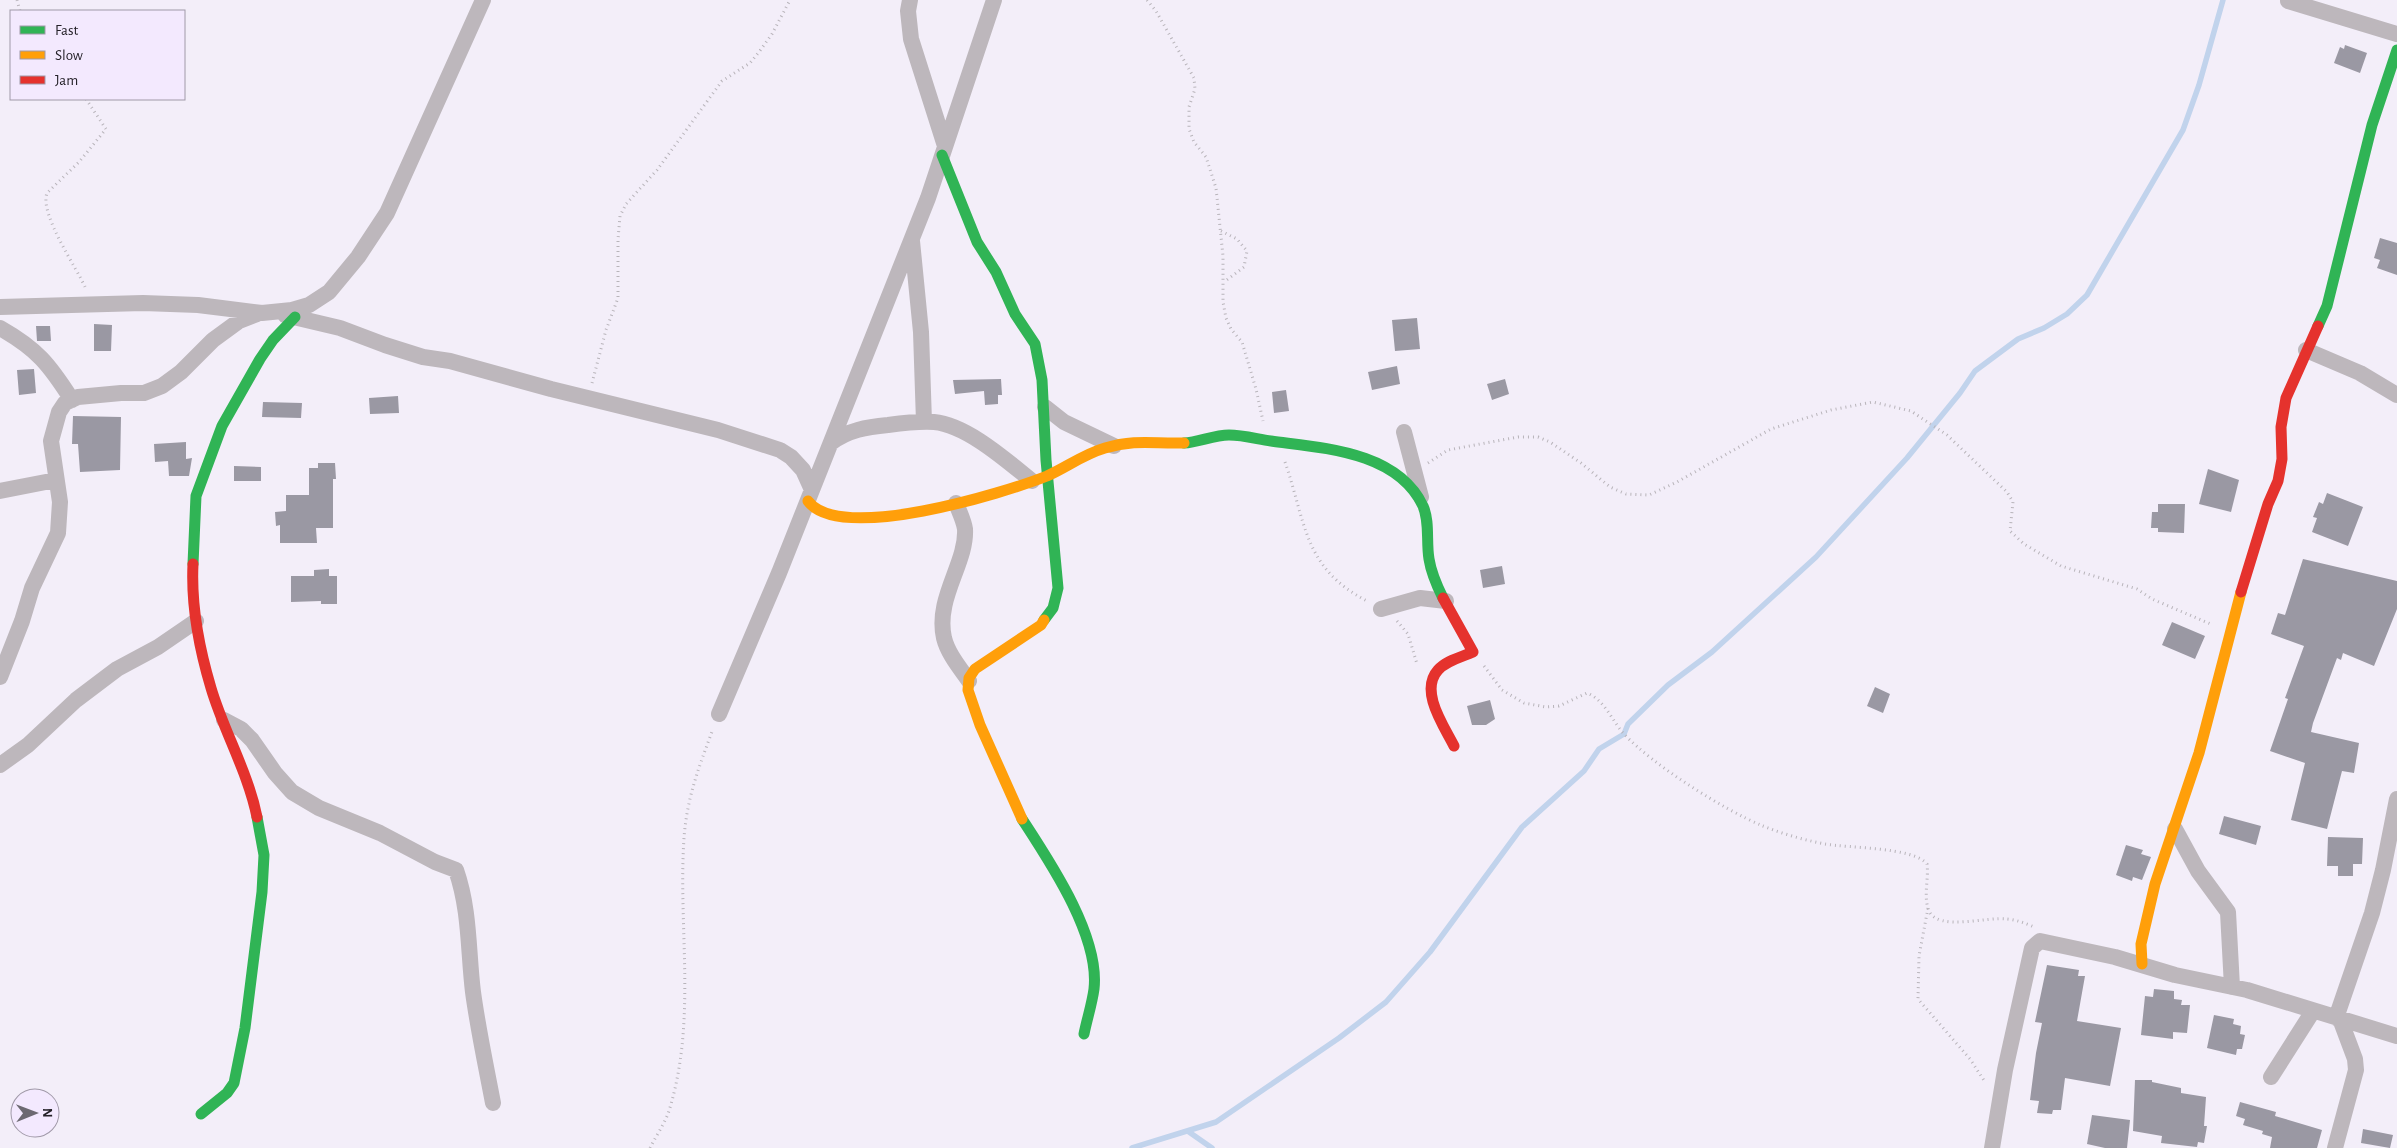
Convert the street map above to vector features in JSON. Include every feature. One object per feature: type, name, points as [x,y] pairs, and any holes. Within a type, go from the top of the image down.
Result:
[{"type":"street","points":[[0,677],[22,621],[32,588],[58,533],[60,502],[51,441],[59,412],[65,403],[78,397],[112,393],[144,393],[162,386],[181,372],[212,340],[239,320],[268,312],[292,310],[309,305],[329,292],[363,250],[387,213],[483,0]]},
{"type":"street","points":[[910,0],[908,11],[911,39],[944,151],[977,242],[996,272],[1015,314],[1035,344],[1042,380],[1058,588],[1053,608],[1041,624],[975,670],[969,681],[968,690],[972,704],[1002,768],[1020,816],[1053,867],[1088,940],[1093,960],[1094,988],[1084,1034]]},
{"type":"street","points":[[718,714],[779,573],[912,236],[944,151],[994,0]]},
{"type":"street","points":[[2288,1],[2397,34]]},
{"type":"street","points":[[2142,964],[2141,944],[2146,918],[2165,853],[2175,829],[2199,753],[2229,632],[2268,504],[2278,481],[2282,459],[2281,427],[2286,398],[2306,350],[2319,328],[2327,306],[2372,125],[2397,50]]},
{"type":"street","points":[[912,236],[921,332],[924,422]]},
{"type":"street","points":[[0,307],[143,302],[268,312],[340,328],[423,357],[450,361],[509,378],[718,430],[780,450],[791,457],[803,470],[816,511],[832,517],[862,520],[956,504],[1006,491],[1048,475],[1084,455],[1114,446],[1140,441],[1184,443],[1210,437],[1231,435],[1348,452],[1384,467],[1410,488],[1424,507]]},
{"type":"street","points":[[200,1114],[227,1093],[234,1083],[245,1028],[262,892],[264,855],[252,791],[211,689],[197,633],[193,568],[196,496],[222,426],[260,359],[273,340],[295,317]]},
{"type":"street","points":[[0,328],[23,341],[42,356],[72,400]]},
{"type":"street","points":[[2306,350],[2360,374],[2397,395]]},
{"type":"street","points":[[846,404],[852,413],[862,419],[883,426]]},
{"type":"street","points":[[1045,407],[1064,422],[1114,446]]},
{"type":"street","points":[[830,442],[842,435],[863,428],[936,422],[963,431],[1032,481]]},
{"type":"street","points":[[1404,432],[1426,510],[1429,562],[1446,601],[1474,652],[1442,666],[1435,673],[1433,684],[1436,712],[1454,746]]},
{"type":"street","points":[[0,491],[56,480]]},
{"type":"street","points":[[956,504],[965,528],[962,548],[947,590],[942,624],[944,639],[951,654],[969,681]]},
{"type":"street","points":[[1381,609],[1420,598],[1446,601]]},
{"type":"street","points":[[0,765],[28,745],[76,700],[117,669],[158,647],[196,621]]},
{"type":"street","points":[[224,720],[241,729],[252,740],[275,773],[292,792],[319,808],[380,833],[435,862],[456,870],[465,904],[470,934],[473,990],[493,1102]]},
{"type":"street","points":[[2335,1148],[2356,1070],[2355,1059],[2338,1018],[2372,913],[2383,870],[2397,799]]},
{"type":"street","points":[[2175,829],[2198,871],[2228,912],[2232,987]]},
{"type":"street","points":[[1992,1148],[1998,1107],[2032,948],[2040,941],[2142,964],[2175,975],[2232,987],[2397,1036]]},
{"type":"street","points":[[2271,1077],[2313,1011]]},
{"type":"path","points":[[586,397],[601,353],[606,330],[618,298],[618,232],[620,216],[626,204],[657,170],[722,81],[750,63],[759,52],[772,34],[790,0]]},
{"type":"path","points":[[1147,0],[1156,11],[1194,78],[1189,129],[1194,142],[1206,157],[1212,172],[1220,230],[1224,282],[1223,302],[1226,318],[1231,329],[1242,342],[1256,389],[1263,422],[1277,441],[1304,529],[1318,561],[1338,584],[1394,617],[1408,634],[1422,674],[1433,684]]},
{"type":"path","points":[[87,100],[105,127],[104,132],[79,162],[47,193],[45,199],[50,220],[92,303]]},
{"type":"path","points":[[1220,230],[1237,239],[1247,251],[1244,267],[1224,282]]},
{"type":"path","points":[[1414,472],[1448,450],[1518,437],[1538,437],[1550,442],[1581,463],[1610,487],[1626,494],[1649,495],[1678,482],[1771,429],[1831,410],[1873,402],[1910,411],[1947,435],[1997,485],[2007,492],[2013,502],[2010,531],[2024,544],[2060,566],[2136,589],[2168,606],[2229,632]]},
{"type":"path","points":[[1474,652],[1502,690],[1524,703],[1546,708],[1559,706],[1587,693],[1597,698],[1624,734],[1646,752],[1718,803],[1762,825],[1793,836],[1827,844],[1898,852],[1920,857],[1928,864],[1928,906],[1919,956],[1918,999],[1982,1076],[1998,1107]]},
{"type":"path","points":[[650,1148],[668,1112],[686,1008],[684,839],[690,792],[718,714]]},
{"type":"path","points":[[1928,906],[1935,918],[1944,921],[2006,918],[2024,922],[2038,929],[2051,942]]},
{"type":"building","points":[[2345,45],[2367,53],[2360,73],[2334,63],[2340,47],[2344,49]]},
{"type":"building","points":[[2380,238],[2397,243],[2397,275],[2377,268],[2380,260],[2374,258]]},
{"type":"building","points":[[1417,318],[1420,349],[1395,351],[1392,320]]},
{"type":"building","points":[[94,324],[112,325],[111,351],[94,351]]},
{"type":"building","points":[[36,326],[50,326],[51,341],[37,341]]},
{"type":"building","points":[[1397,366],[1400,384],[1372,390],[1368,372]]},
{"type":"building","points":[[34,369],[36,393],[19,395],[17,370]]},
{"type":"building","points":[[1001,379],[1002,395],[998,395],[998,404],[985,405],[984,391],[955,394],[953,380]]},
{"type":"building","points":[[1505,379],[1509,394],[1492,400],[1487,384]]},
{"type":"building","points":[[1286,390],[1289,411],[1274,413],[1272,392]]},
{"type":"building","points":[[398,396],[399,413],[370,414],[369,398]]},
{"type":"building","points":[[263,402],[302,403],[301,418],[262,417]]},
{"type":"building","points":[[73,416],[121,417],[120,470],[80,472],[78,444],[72,444]]},
{"type":"building","points":[[186,442],[186,459],[192,458],[189,476],[169,476],[168,461],[155,462],[154,444]]},
{"type":"building","points":[[318,463],[335,463],[336,479],[333,479],[333,528],[316,528],[317,543],[280,543],[280,525],[276,526],[275,512],[286,511],[286,495],[309,495],[309,468],[318,468]]},
{"type":"building","points":[[234,466],[261,467],[261,481],[234,481]]},
{"type":"building","points":[[2208,469],[2239,480],[2231,512],[2199,504]]},
{"type":"building","points":[[2327,493],[2363,507],[2348,546],[2312,532],[2317,518],[2313,517],[2319,502],[2323,504]]},
{"type":"building","points":[[2158,504],[2185,504],[2184,533],[2158,532],[2158,528],[2151,528],[2152,512],[2158,512]]},
{"type":"building","points":[[2303,559],[2397,581],[2397,609],[2374,666],[2343,653],[2341,660],[2337,658],[2313,723],[2311,732],[2359,743],[2354,773],[2342,771],[2327,829],[2291,820],[2305,763],[2270,751],[2288,699],[2285,698],[2304,646],[2271,634],[2278,613],[2285,615]]},
{"type":"building","points":[[1502,566],[1505,584],[1483,588],[1480,570]]},
{"type":"building","points":[[329,569],[329,576],[337,576],[337,604],[321,604],[321,601],[291,602],[291,576],[314,576],[314,570]]},
{"type":"building","points":[[2172,622],[2205,636],[2195,659],[2162,645]]},
{"type":"building","points":[[1875,687],[1890,694],[1883,713],[1867,706]]},
{"type":"building","points":[[1490,700],[1495,719],[1486,725],[1472,725],[1467,706]]},
{"type":"building","points":[[2224,816],[2261,826],[2256,845],[2219,834]]},
{"type":"building","points":[[2328,837],[2363,838],[2362,864],[2353,864],[2353,876],[2338,876],[2338,866],[2327,866]]},
{"type":"building","points":[[2126,845],[2143,850],[2141,854],[2151,857],[2142,880],[2133,877],[2132,881],[2116,875]]},
{"type":"building","points":[[2047,965],[2079,970],[2078,976],[2085,976],[2077,1021],[2121,1028],[2110,1086],[2065,1078],[2061,1110],[2053,1110],[2052,1114],[2037,1113],[2039,1101],[2030,1100],[2042,1023],[2035,1022]]},
{"type":"building","points":[[2154,989],[2174,991],[2174,999],[2182,1000],[2181,1005],[2190,1005],[2187,1033],[2173,1032],[2173,1039],[2141,1035],[2145,996],[2153,997]]},
{"type":"building","points":[[2214,1015],[2234,1019],[2233,1024],[2241,1026],[2240,1034],[2245,1035],[2242,1049],[2237,1049],[2236,1055],[2207,1048]]},
{"type":"building","points":[[2135,1080],[2152,1080],[2152,1082],[2181,1088],[2181,1093],[2206,1097],[2204,1126],[2207,1126],[2204,1143],[2198,1142],[2197,1147],[2161,1143],[2162,1136],[2133,1131]]},
{"type":"building","points":[[2240,1102],[2276,1112],[2275,1116],[2322,1130],[2317,1148],[2270,1148],[2272,1137],[2262,1134],[2263,1131],[2243,1125],[2245,1119],[2236,1116]]},
{"type":"building","points":[[2092,1115],[2130,1120],[2127,1148],[2105,1148],[2087,1144]]},
{"type":"building","points":[[2363,1129],[2393,1135],[2390,1148],[2361,1143]]},
{"type":"waterway","points":[[1132,1148],[1216,1122],[1339,1038],[1386,1002],[1430,952],[1522,827],[1584,771],[1599,749],[1624,734],[1628,724],[1668,685],[1712,652],[1816,557],[1907,458],[1960,393],[1975,371],[2018,339],[2044,328],[2067,314],[2087,295],[2183,130],[2199,85],[2223,0]]},
{"type":"waterway","points":[[1189,1132],[1212,1148]]},
{"type":"traffic: fast","points":[[2318,326],[2327,306],[2372,125],[2397,50]]},
{"type":"traffic: fast","points":[[942,155],[977,242],[996,272],[1015,314],[1035,344],[1042,380],[1046,460],[1058,588],[1053,608],[1044,620]]},
{"type":"traffic: fast","points":[[193,564],[196,496],[222,426],[260,359],[273,340],[295,317]]},
{"type":"traffic: fast","points":[[1184,443],[1223,435],[1245,436],[1335,450],[1377,463],[1395,474],[1411,488],[1423,506],[1427,525],[1430,564],[1434,579],[1443,598]]},
{"type":"traffic: fast","points":[[201,1114],[227,1093],[234,1083],[245,1028],[262,892],[264,855],[257,817]]},
{"type":"traffic: fast","points":[[1022,819],[1071,900],[1089,946],[1094,968],[1094,989],[1084,1034]]},
{"type":"traffic: slow","points":[[808,501],[825,513],[852,518],[923,511],[961,503],[1026,484],[1047,476],[1090,454],[1116,445],[1184,443]]},
{"type":"traffic: slow","points":[[2142,964],[2141,944],[2155,884],[2199,753],[2241,592]]},
{"type":"traffic: slow","points":[[1022,819],[980,725],[968,690],[969,678],[975,669],[1041,625],[1044,620]]},
{"type":"traffic: jam","points":[[2241,592],[2268,504],[2278,481],[2282,459],[2281,427],[2286,398],[2318,326]]},
{"type":"traffic: jam","points":[[193,564],[195,611],[207,673],[216,704],[248,784],[257,817]]},
{"type":"traffic: jam","points":[[1443,598],[1473,652],[1446,664],[1438,670],[1433,678],[1431,688],[1435,708],[1454,746]]}]
